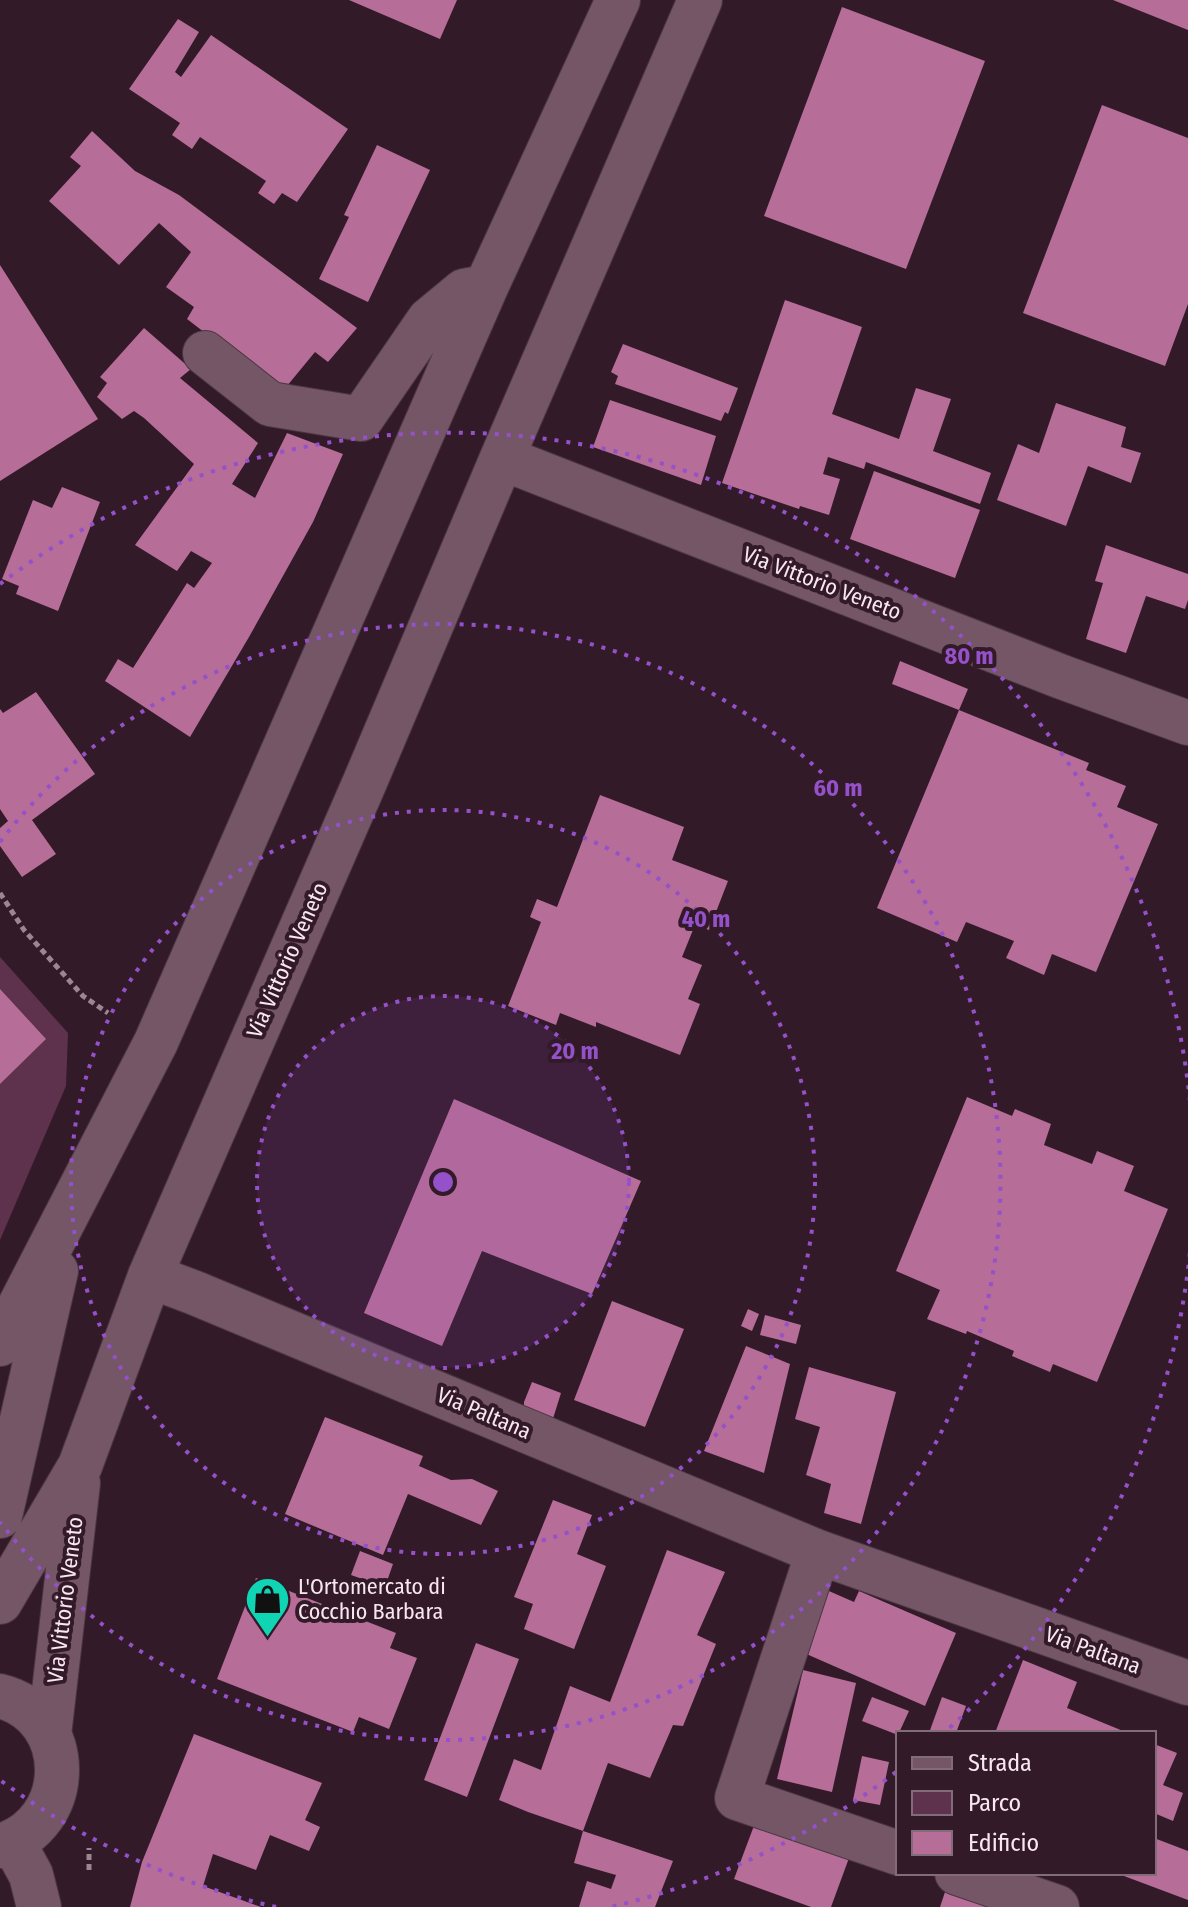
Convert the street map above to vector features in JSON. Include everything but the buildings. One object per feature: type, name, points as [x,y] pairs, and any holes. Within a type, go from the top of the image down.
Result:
[{"type":"street","points":[[0,1344],[156,1042],[486,287],[618,0]]},
{"type":"street","name":"Via Vittorio Veneto","points":[[0,1602],[80,1466],[150,1276],[700,0]]},
{"type":"street","points":[[205,353],[270,404],[361,419],[429,320],[464,291],[486,287]]},
{"type":"street","name":"Via Vittorio Veneto","points":[[502,458],[1062,677],[1188,723]]},
{"type":"street","points":[[0,1516],[49,1297],[74,1203]]},
{"type":"street","name":"Via Paltana","points":[[150,1276],[818,1552],[1188,1683]]},
{"type":"street","name":"Via Vittorio Veneto","points":[[49,1735],[80,1466]]},
{"type":"street","points":[[818,1552],[737,1798],[896,1852]]},
{"type":"street","points":[[0,1696],[13,1699],[34,1714],[49,1735],[56,1753],[58,1774],[54,1795],[45,1814],[31,1830],[7,1844],[31,1875],[39,1907]]},
{"type":"street","points":[[963,1875],[1057,1907]]},
{"type":"path","points":[[0,893],[24,930],[83,996],[109,1014]]},
{"type":"green space","points":[[0,957],[68,1033],[66,1086],[0,1240]]},
{"type":"place","name":"L'Ortomercato di Cocchio Barbara","points":[[267,1638]]}]
